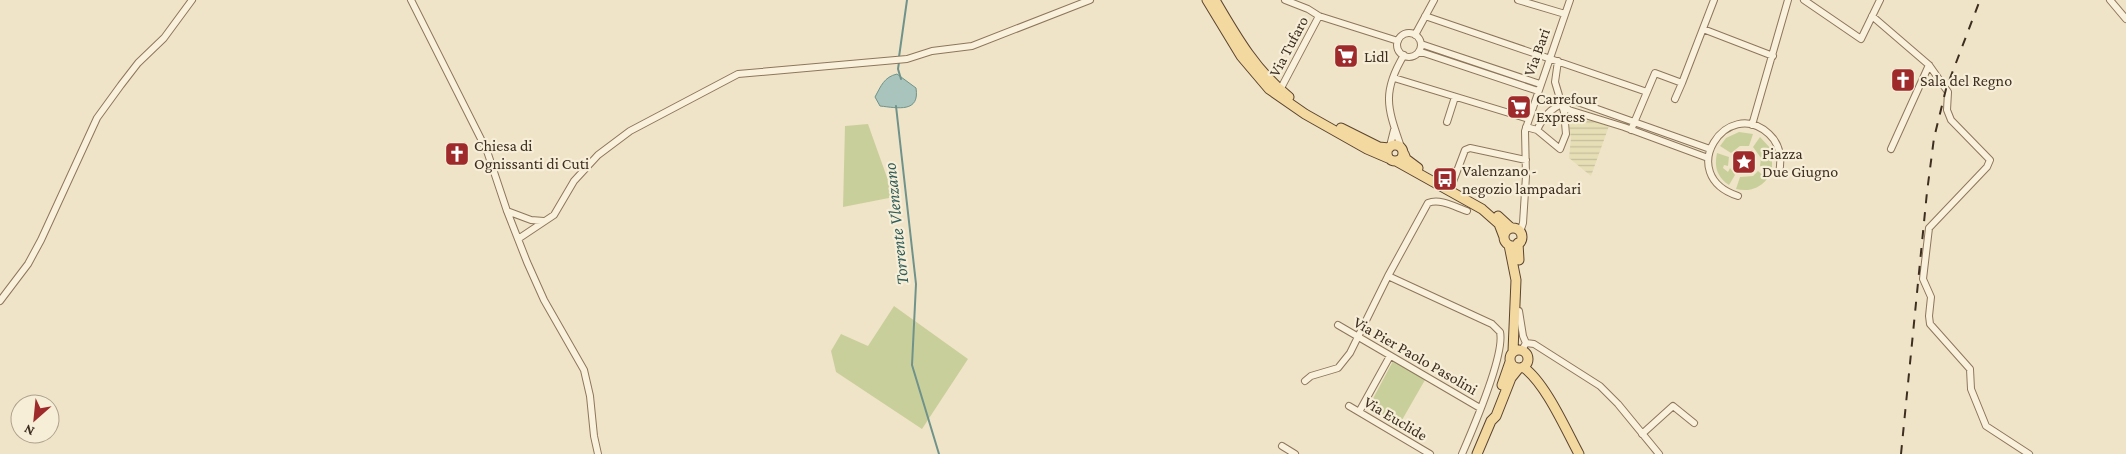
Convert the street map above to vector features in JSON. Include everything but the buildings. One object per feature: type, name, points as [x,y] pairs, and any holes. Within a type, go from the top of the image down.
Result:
[{"type":"main road","points":[[1207,0],[1241,56],[1269,88],[1305,114],[1368,149],[1482,204],[1515,229],[1521,238],[1510,242]]},
{"type":"main road","points":[[1215,0],[1246,51],[1263,73],[1280,90],[1344,130],[1379,147],[1397,145],[1415,167],[1482,209],[1494,219],[1510,242],[1519,311],[1518,336],[1521,349],[1528,358],[1542,389]]},
{"type":"main road","points":[[1390,147],[1387,153],[1392,160]]},
{"type":"main road","points":[[1392,160],[1401,159],[1403,151]]},
{"type":"main road","points":[[1515,229],[1506,231],[1510,242],[1516,280],[1521,349]]},
{"type":"main road","points":[[1492,421],[1490,413],[1510,362],[1510,356],[1521,349]]},
{"type":"main road","points":[[1477,454],[1496,416],[1511,378],[1528,358]]},
{"type":"main road","points":[[1510,362],[1514,366],[1531,372],[1579,454]]},
{"type":"street","points":[[0,302],[28,264],[41,240],[97,118],[138,63],[164,38],[192,0]]},
{"type":"street","points":[[411,0],[487,151],[507,211],[544,300],[584,370],[590,396],[594,436],[598,454]]},
{"type":"street","points":[[518,239],[554,215],[574,181],[598,155],[630,130],[738,74],[907,59],[932,51],[972,46],[1090,0]]},
{"type":"street","points":[[1285,0],[1308,9],[1319,16],[1398,41]]},
{"type":"street","points":[[1415,34],[1434,0]]},
{"type":"street","points":[[1518,0],[1565,14]]},
{"type":"street","name":"Via Bari","points":[[1515,229],[1524,213],[1526,127],[1570,0]]},
{"type":"street","points":[[1676,99],[1714,0]]},
{"type":"street","points":[[1752,125],[1788,0]]},
{"type":"street","points":[[1804,0],[1861,39],[1880,0]]},
{"type":"street","points":[[2110,0],[2126,19]]},
{"type":"street","name":"Via Tufaro","points":[[1280,90],[1319,16]]},
{"type":"street","points":[[1425,16],[1648,92]]},
{"type":"street","points":[[1872,16],[1929,66],[1948,92],[1947,110],[1951,120],[1990,160],[1987,167],[1929,228],[1923,279],[1931,297],[1929,320],[1932,327],[1940,333],[1970,369],[1971,389],[1986,426],[2029,454]]},
{"type":"street","points":[[1703,30],[1773,56]]},
{"type":"street","points":[[1398,41],[1405,34],[1415,34]]},
{"type":"street","points":[[1415,34],[1421,44],[1539,87]]},
{"type":"street","points":[[1398,41],[1399,51],[1404,55],[1412,56],[1424,53],[1539,87]]},
{"type":"street","points":[[1418,53],[1421,44]]},
{"type":"street","points":[[1403,151],[1394,130],[1389,111],[1390,90],[1404,55]]},
{"type":"street","points":[[1526,127],[1537,130],[1560,149],[1566,134],[1562,103],[1555,82],[1558,62]]},
{"type":"street","points":[[1891,149],[1929,66]]},
{"type":"street","points":[[1631,130],[1655,73],[1682,83]]},
{"type":"street","points":[[1394,78],[1529,119]]},
{"type":"street","points":[[1447,122],[1455,96]]},
{"type":"street","points":[[1537,130],[1544,116],[1554,107],[1572,100],[1710,149]]},
{"type":"street","points":[[1562,103],[1569,110],[1708,158]]},
{"type":"street","points":[[1738,196],[1729,193],[1715,181],[1709,168],[1708,158],[1710,149],[1715,140],[1725,130],[1738,125],[1752,125],[1768,132],[1776,142],[1781,158],[1779,173]]},
{"type":"street","points":[[1390,147],[1394,130]]},
{"type":"street","points":[[1445,203],[1465,150],[1470,148],[1526,160]]},
{"type":"street","points":[[1305,381],[1311,376],[1338,368],[1350,353],[1388,276],[1428,203],[1432,201],[1445,203],[1467,212]]},
{"type":"street","points":[[507,211],[531,220],[544,221]]},
{"type":"street","points":[[1388,276],[1492,324],[1500,332],[1500,343],[1480,408],[1462,454]]},
{"type":"street","name":"Via Pier Paolo Pasolini","points":[[1338,325],[1480,408]]},
{"type":"street","points":[[1521,349],[1534,344],[1600,386],[1618,404],[1658,454]]},
{"type":"street","points":[[1359,412],[1390,356]]},
{"type":"street","name":"Via Euclide","points":[[1349,406],[1430,454]]},
{"type":"street","points":[[1642,434],[1673,406],[1694,423]]},
{"type":"street","points":[[1472,430],[1483,440]]},
{"type":"street","points":[[1469,438],[1483,440]]},
{"type":"street","points":[[1282,446],[1295,454]]},
{"type":"shaded area","points":[[1568,113],[1609,126],[1591,176],[1569,158],[1571,138]]},
{"type":"green space","points":[[868,124],[894,197],[843,207],[845,126]]},
{"type":"green space","points":[[1739,132],[1753,134],[1749,146],[1740,146],[1731,153],[1720,146],[1726,138]]},
{"type":"green space","points":[[1760,137],[1772,150],[1772,170],[1760,166],[1761,158],[1753,147]]},
{"type":"green space","points":[[1717,153],[1729,157],[1728,166],[1724,165],[1723,168],[1728,172],[1730,168],[1735,175],[1729,185],[1717,171]]},
{"type":"green space","points":[[1758,171],[1767,179],[1760,185],[1749,190],[1736,189],[1740,177],[1753,176]]},
{"type":"green space","points":[[894,306],[968,359],[922,429],[836,372],[831,351],[841,334],[868,346]]},
{"type":"green space","points":[[1393,361],[1425,380],[1398,427],[1368,408]]},
{"type":"water","points":[[897,74],[916,88],[915,102],[900,108],[880,106],[875,97],[879,89],[883,82]]},
{"type":"waterway","name":"Torrente Vlenzano","points":[[899,57],[907,0]]},
{"type":"waterway","name":"Torrente Vlenzano","points":[[899,62],[898,69],[901,79]]},
{"type":"waterway","name":"Torrente Vlenzano","points":[[896,106],[916,284],[912,365],[939,454]]},
{"type":"railway","points":[[1901,454],[1934,138],[1946,89],[1980,0]]},
{"type":"place","name":"Lidl","points":[[1346,56]]},
{"type":"place","name":"Sala del Regno","points":[[1903,80]]},
{"type":"place","name":"Carrefour Express","points":[[1519,107]]},
{"type":"place","name":"Chiesa di Ognissanti di Cuti","points":[[457,154]]},
{"type":"place","name":"Piazza Due Giugno","points":[[1744,162]]},
{"type":"place","name":"Valenzano - negozio lampadari","points":[[1445,179]]}]
